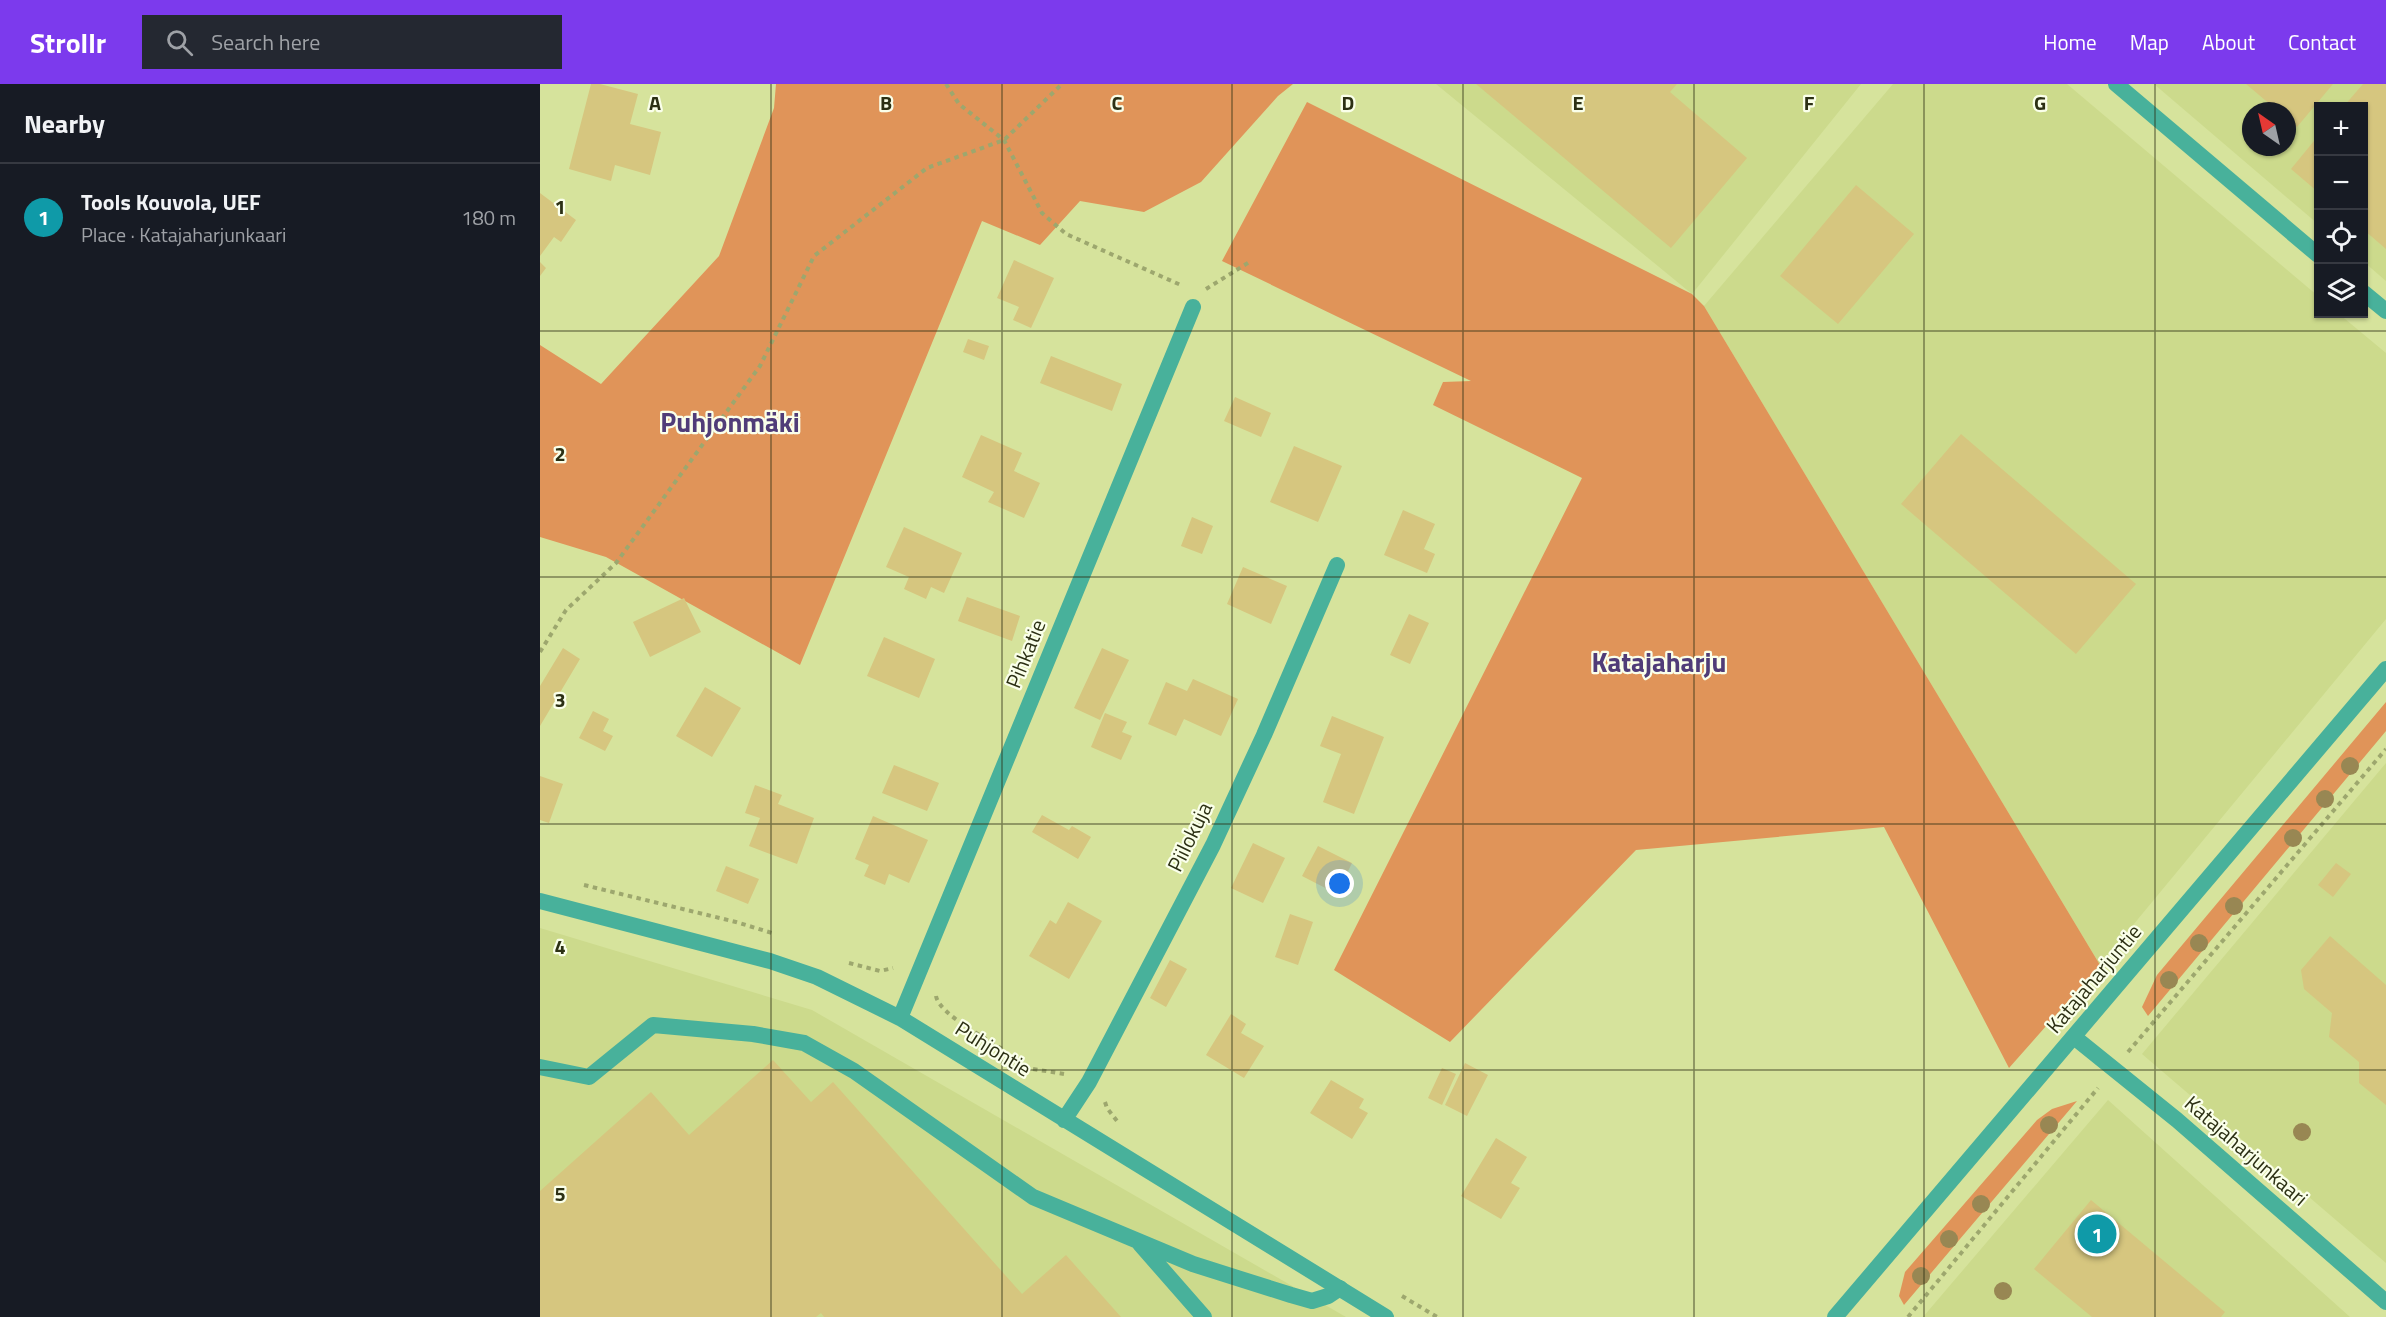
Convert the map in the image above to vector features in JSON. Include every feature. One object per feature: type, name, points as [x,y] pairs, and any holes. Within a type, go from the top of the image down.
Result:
[{"type":"street","points":[[2115,84],[2314,251]]},
{"type":"street","points":[[2368,295],[2386,311]]},
{"type":"street","name":"Pihkatie","points":[[900,1018],[1196,300]]},
{"type":"street","name":"Piilokuja","points":[[1064,1120],[1089,1082],[1213,845],[1264,735],[1337,565]]},
{"type":"street","name":"Katajaharjuntie","points":[[1835,1317],[2386,669]]},
{"type":"street","name":"Puhjontie","points":[[540,901],[770,961],[817,976],[900,1018],[1386,1317]]},
{"type":"street","points":[[540,1067],[589,1077],[653,1025],[753,1034],[804,1043],[854,1071],[1033,1197],[1193,1264],[1312,1301],[1328,1296],[1340,1288]]},
{"type":"street","name":"Katajaharjunkaari","points":[[2074,1036],[2177,1120],[2386,1302]]},
{"type":"street","points":[[1137,1241],[1204,1317]]},
{"type":"path","points":[[946,84],[960,104],[1004,140],[1042,213],[1066,234],[1196,300],[1251,261]]},
{"type":"path","points":[[540,651],[566,610],[616,563],[760,366],[814,256],[927,168],[1004,140],[1062,84]]},
{"type":"path","points":[[2137,1041],[2386,749]]},
{"type":"path","points":[[1908,1317],[2091,1096]]},
{"type":"shaded area","points":[[776,84],[1293,84],[1278,96],[1201,182],[1144,212],[1080,201],[1040,245],[982,221],[800,665],[606,557],[540,537],[540,345],[601,384],[719,256],[774,108]]},
{"type":"shaded area","points":[[1436,84],[1861,84],[1692,294]]},
{"type":"shaded area","points":[[1893,84],[2067,84],[2314,293],[2314,318],[2344,318],[2386,353],[2386,619],[2100,965],[1704,306]]},
{"type":"shaded area","points":[[2154,84],[2386,84],[2386,281],[2368,265],[2368,102],[2314,102],[2314,221]]},
{"type":"shaded area","points":[[1307,102],[1692,294],[1704,306],[2100,965],[2009,1068],[1884,827],[1636,850],[1450,1042],[1334,970],[1582,478],[1433,405],[1443,382],[1471,381],[1222,261]]},
{"type":"shaded area","points":[[2386,702],[2386,731],[2148,1016],[2142,1007],[2157,975]]},
{"type":"shaded area","points":[[2386,763],[2386,1263],[2142,1054]]},
{"type":"shaded area","points":[[540,928],[812,1010],[1346,1317],[540,1317]]},
{"type":"shaded area","points":[[2108,1100],[2350,1317],[1923,1317]]},
{"type":"shaded area","points":[[2077,1101],[1904,1305],[1899,1296],[1905,1272],[2037,1120],[2052,1109]]},
{"type":"building","points":[[591,84],[600,84],[638,94],[630,124],[661,132],[650,175],[615,165],[611,181],[569,169]]},
{"type":"building","points":[[1476,84],[1677,84],[1670,92],[1747,158],[1671,248]]},
{"type":"building","points":[[2246,84],[2333,84],[2318,102],[2314,102],[2314,107],[2297,127],[2296,102],[2267,102]]},
{"type":"building","points":[[2363,84],[2386,84],[2386,249],[2368,233],[2368,102],[2347,102]]},
{"type":"building","points":[[2314,141],[2314,189],[2291,169]]},
{"type":"building","points":[[1856,185],[1914,234],[1838,324],[1780,276]]},
{"type":"building","points":[[540,193],[576,220],[561,242],[554,237],[540,256]]},
{"type":"building","points":[[1014,260],[1054,278],[1031,328],[1013,320],[1019,307],[997,298]]},
{"type":"building","points":[[540,262],[546,268],[540,276]]},
{"type":"building","points":[[968,339],[989,346],[984,360],[963,352]]},
{"type":"building","points":[[1051,356],[1122,384],[1112,411],[1040,383]]},
{"type":"building","points":[[1235,397],[1271,413],[1261,437],[1224,421]]},
{"type":"building","points":[[1961,434],[2136,584],[2076,654],[1901,504]]},
{"type":"building","points":[[981,435],[1022,453],[1014,471],[1040,483],[1024,518],[988,502],[994,492],[962,477]]},
{"type":"building","points":[[1294,446],[1342,466],[1318,522],[1270,502]]},
{"type":"building","points":[[1403,510],[1435,524],[1424,549],[1435,554],[1427,573],[1384,555]]},
{"type":"building","points":[[1192,517],[1213,526],[1202,554],[1181,546]]},
{"type":"building","points":[[904,527],[962,553],[944,593],[931,587],[926,599],[904,589],[909,577],[886,567]]},
{"type":"building","points":[[1243,567],[1287,586],[1271,624],[1227,604]]},
{"type":"building","points":[[967,597],[1020,616],[1012,641],[958,621]]},
{"type":"building","points":[[684,598],[701,632],[650,657],[633,622]]},
{"type":"building","points":[[1409,614],[1429,623],[1410,664],[1390,655]]},
{"type":"building","points":[[884,637],[935,659],[919,698],[867,676]]},
{"type":"building","points":[[563,648],[580,659],[540,726],[540,686]]},
{"type":"building","points":[[1102,648],[1129,660],[1100,720],[1074,708]]},
{"type":"building","points":[[1193,679],[1238,699],[1221,736],[1184,719],[1176,736],[1148,724],[1166,682],[1187,691]]},
{"type":"building","points":[[705,687],[741,708],[712,757],[676,736]]},
{"type":"building","points":[[593,711],[609,719],[603,731],[613,736],[605,751],[579,738]]},
{"type":"building","points":[[1105,713],[1127,722],[1122,732],[1132,736],[1121,760],[1091,747]]},
{"type":"building","points":[[1332,716],[1384,737],[1354,814],[1323,802],[1341,754],[1320,746]]},
{"type":"building","points":[[894,765],[939,783],[927,811],[882,793]]},
{"type":"building","points":[[540,776],[563,784],[549,823],[540,820]]},
{"type":"building","points":[[755,785],[782,795],[778,804],[814,818],[797,864],[749,846],[760,818],[745,813]]},
{"type":"building","points":[[1042,815],[1069,830],[1072,826],[1091,837],[1078,859],[1032,832]]},
{"type":"building","points":[[873,816],[928,840],[909,883],[889,874],[885,885],[864,876],[869,865],[855,859]]},
{"type":"building","points":[[1253,843],[1285,858],[1263,903],[1231,888]]},
{"type":"building","points":[[1318,846],[1352,863],[1337,894],[1302,876]]},
{"type":"building","points":[[2336,863],[2351,874],[2333,897],[2318,885]]},
{"type":"building","points":[[726,866],[759,879],[748,904],[716,891]]},
{"type":"building","points":[[1068,902],[1102,921],[1069,979],[1029,956],[1050,920],[1056,924]]},
{"type":"building","points":[[1290,914],[1313,922],[1298,965],[1275,957]]},
{"type":"building","points":[[2330,936],[2386,985],[2386,1105],[2359,1083],[2359,1062],[2329,1037],[2332,1013],[2304,989],[2301,970]]},
{"type":"building","points":[[1170,960],[1187,969],[1166,1007],[1150,998]]},
{"type":"building","points":[[1231,1014],[1246,1024],[1241,1033],[1264,1046],[1244,1078],[1206,1055]]},
{"type":"building","points":[[773,1060],[811,1102],[833,1082],[1022,1294],[1066,1255],[1121,1317],[824,1317],[821,1313],[816,1317],[540,1317],[540,1191],[651,1092],[689,1135]]},
{"type":"building","points":[[1465,1063],[1488,1075],[1467,1116],[1445,1105]]},
{"type":"building","points":[[1442,1068],[1456,1074],[1442,1105],[1428,1098]]},
{"type":"building","points":[[1331,1080],[1364,1099],[1359,1108],[1368,1113],[1352,1139],[1310,1113]]},
{"type":"building","points":[[1496,1138],[1527,1157],[1511,1183],[1520,1188],[1501,1219],[1461,1196]]},
{"type":"building","points":[[2091,1200],[2225,1312],[2221,1317],[2092,1317],[2034,1269]]},
{"type":"place","name":"Tools Kouvola, UEF","points":[[2097,1234]]},
{"type":"district","name":"Puhjonmäki","points":[[730,423]]},
{"type":"district","name":"Katajaharju","points":[[1659,663]]}]
